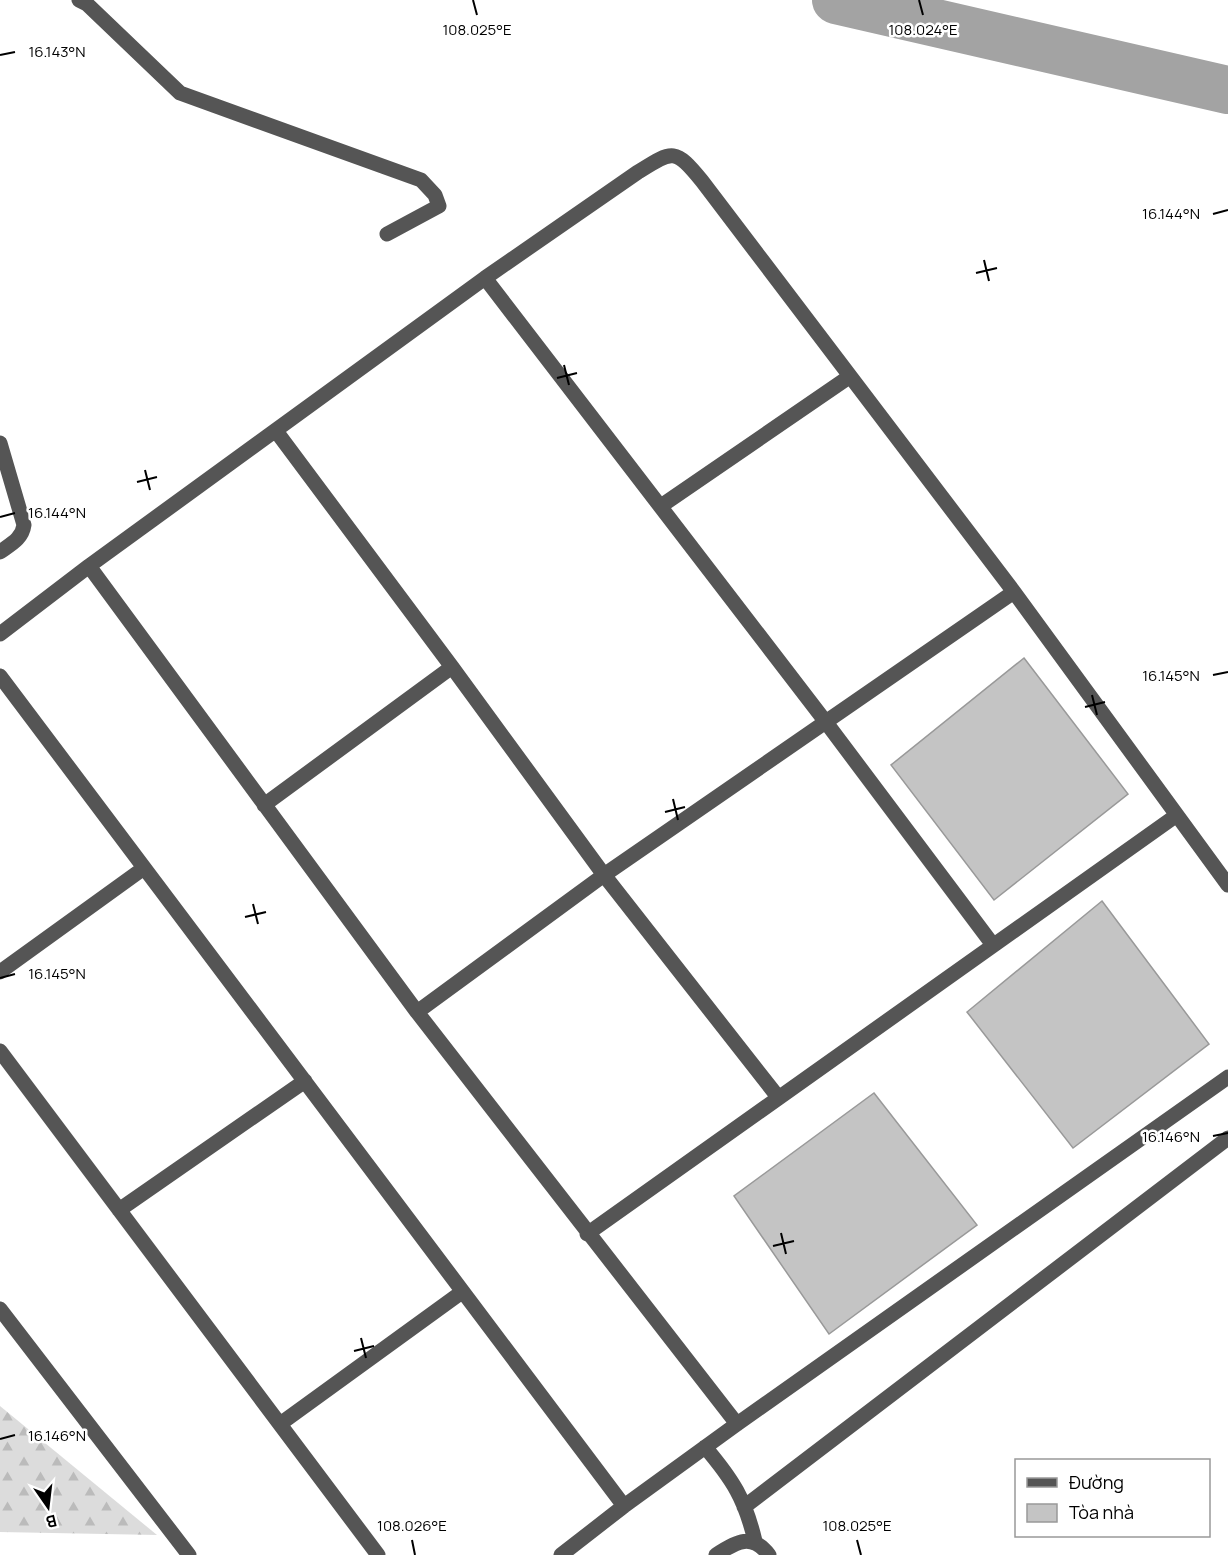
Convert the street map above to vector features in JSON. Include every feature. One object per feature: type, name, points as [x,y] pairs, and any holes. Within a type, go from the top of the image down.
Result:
[{"type":"lane","points":[[79,0],[87,4],[180,93],[420,180],[435,195],[439,206],[387,234]]},
{"type":"lane","points":[[0,634],[89,566],[485,278],[638,172],[664,155],[673,154],[684,161],[702,181],[1014,592],[1228,885]]},
{"type":"lane","points":[[485,278],[825,721],[993,945]]},
{"type":"lane","points":[[661,506],[849,377]]},
{"type":"lane","points":[[276,431],[604,875],[778,1097]]},
{"type":"lane","points":[[0,443],[24,525],[23,533],[18,539],[0,552]]},
{"type":"lane","points":[[89,566],[417,1012],[736,1424]]},
{"type":"lane","points":[[417,1012],[604,875],[1014,592]]},
{"type":"lane","points":[[264,805],[452,667]]},
{"type":"lane","points":[[0,676],[624,1506]]},
{"type":"lane","points":[[587,1233],[1178,815]]},
{"type":"lane","points":[[0,972],[144,868]]},
{"type":"lane","points":[[0,1051],[378,1555]]},
{"type":"lane","points":[[561,1555],[736,1424],[1228,1077]]},
{"type":"lane","points":[[119,1210],[305,1081]]},
{"type":"lane","points":[[744,1507],[1228,1138]]},
{"type":"lane","points":[[280,1424],[462,1292]]},
{"type":"lane","points":[[0,1309],[189,1555]]},
{"type":"lane","points":[[705,1447],[736,1486],[755,1541],[769,1555]]},
{"type":"lane","points":[[716,1555],[736,1545],[755,1541]]},
{"type":"green space","points":[[0,1406],[157,1535],[0,1532]]},
{"type":"building","points":[[1024,658],[1128,794],[994,900],[891,765]]},
{"type":"building","points":[[1102,901],[1209,1044],[1073,1148],[967,1012]]},
{"type":"building","points":[[874,1093],[977,1225],[829,1334],[734,1196]]},
{"type":"waterway","points":[[836,0],[1228,90]]}]
